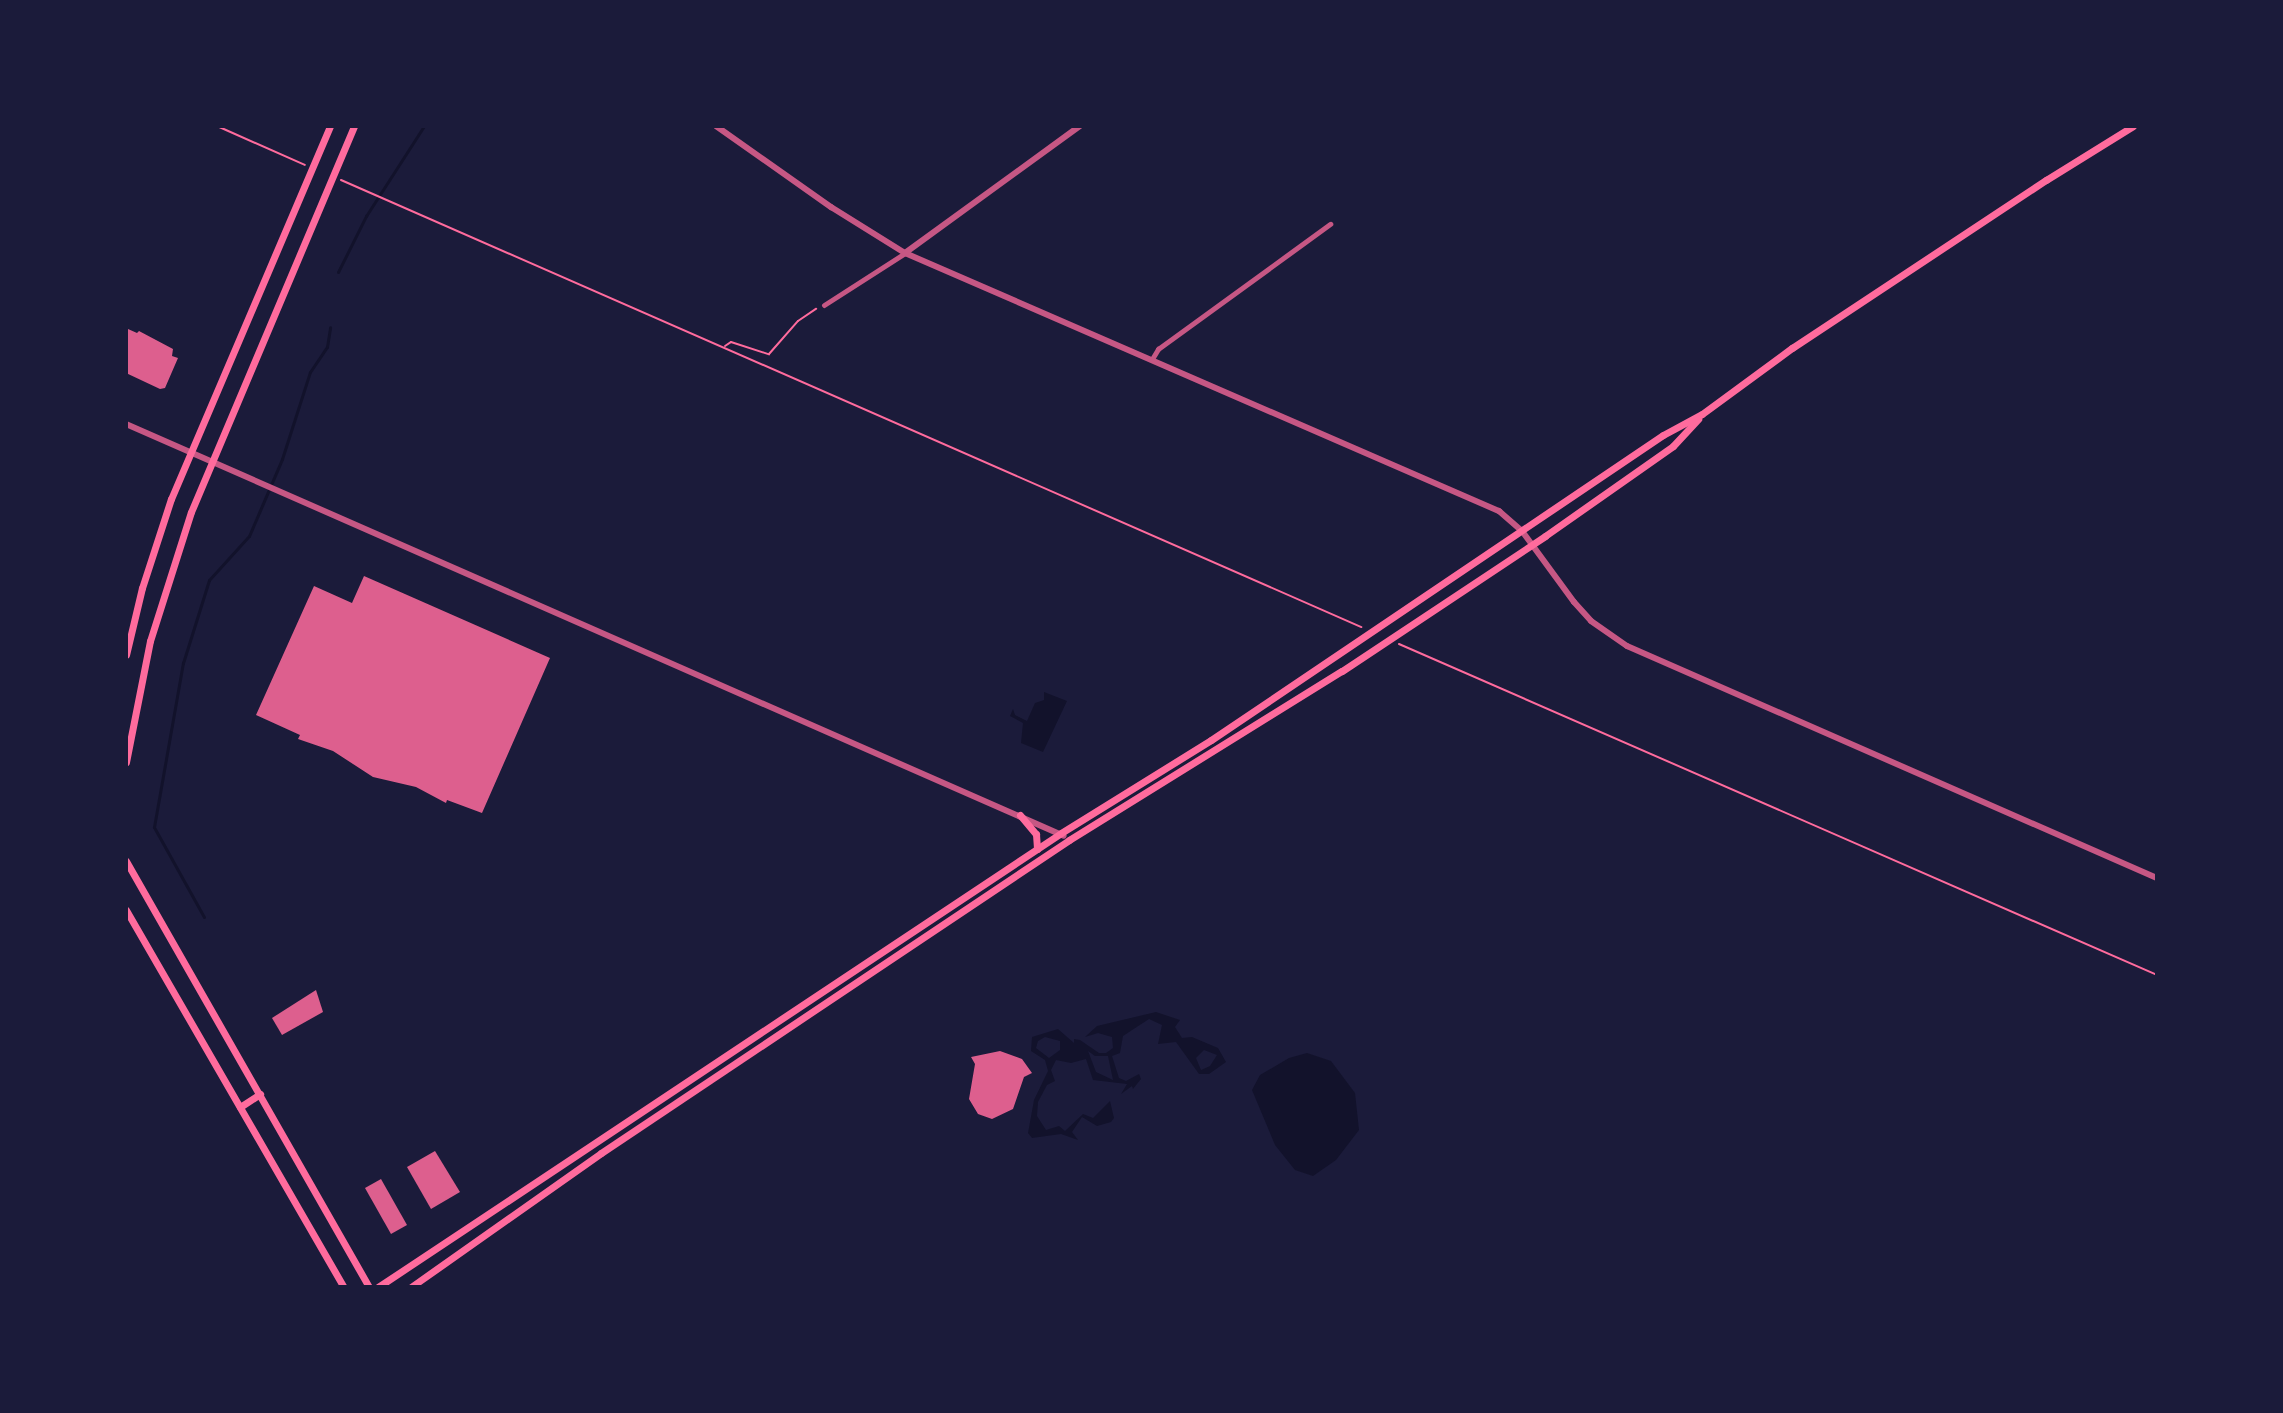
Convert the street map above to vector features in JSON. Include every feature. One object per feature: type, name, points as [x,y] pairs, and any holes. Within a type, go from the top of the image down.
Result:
[{"type":"main road","points":[[126,655],[156,541],[190,452],[330,126]]},
{"type":"main road","points":[[126,762],[150,641],[167,582],[210,462],[354,126]]},
{"type":"main road","points":[[378,1287],[1061,833],[1211,740],[1663,435],[1702,414],[1792,348],[2133,126]]},
{"type":"main road","points":[[411,1287],[589,1160],[1069,840],[1342,671],[1532,545],[1673,446],[1702,414]]},
{"type":"main road","points":[[1333,656],[1342,671]]},
{"type":"main road","points":[[1234,724],[1240,734]]},
{"type":"main road","points":[[1211,740],[1217,749]]},
{"type":"main road","points":[[1020,815],[1033,829],[1037,849]]},
{"type":"main road","points":[[126,861],[369,1287]]},
{"type":"main road","points":[[126,910],[344,1287]]},
{"type":"main road","points":[[126,930],[140,935]]},
{"type":"main road","points":[[240,1107],[260,1094]]},
{"type":"street","points":[[716,126],[831,207],[905,253],[1484,504],[1514,520],[1574,602],[1605,631],[1627,646],[2157,878]]},
{"type":"street","points":[[824,305],[905,253],[1080,126]]},
{"type":"street","points":[[1152,359],[1170,340],[1330,224]]},
{"type":"street","points":[[126,424],[1061,833],[1069,840]]},
{"type":"path","points":[[217,126],[318,170]]},
{"type":"path","points":[[333,177],[1309,604]]},
{"type":"path","points":[[724,348],[731,342],[769,354],[798,321],[824,305]]},
{"type":"path","points":[[1453,667],[2157,975]]},
{"type":"shaded area","points":[[1044,692],[1067,701],[1043,752],[1021,743],[1023,723],[1010,716],[1013,709],[1015,715],[1027,721],[1035,703],[1044,700]]},
{"type":"shaded area","points":[[1156,1012],[1180,1020],[1175,1027],[1182,1038],[1192,1037],[1218,1048],[1226,1062],[1209,1074],[1199,1074],[1176,1042],[1158,1044],[1162,1025],[1149,1019],[1123,1036],[1120,1053],[1112,1056],[1119,1078],[1126,1081],[1139,1074],[1141,1079],[1133,1089],[1132,1086],[1121,1094],[1127,1084],[1093,1080],[1086,1059],[1071,1063],[1056,1060],[1051,1070],[1055,1081],[1047,1085],[1038,1102],[1037,1116],[1046,1130],[1059,1126],[1065,1131],[1083,1114],[1093,1118],[1110,1101],[1114,1118],[1111,1122],[1097,1126],[1082,1117],[1072,1132],[1078,1140],[1061,1134],[1032,1138],[1028,1133],[1034,1100],[1048,1071],[1045,1060],[1031,1051],[1032,1037],[1058,1029],[1074,1043],[1074,1039],[1080,1040],[1099,1053],[1106,1053],[1113,1048],[1112,1037],[1098,1033],[1085,1037],[1097,1026]],"holes":[[[1045,1037],[1060,1041],[1060,1050],[1049,1058],[1036,1048],[1038,1041]],[[1204,1050],[1217,1055],[1210,1066],[1201,1070],[1196,1058]],[[1088,1051],[1095,1056],[1108,1056],[1113,1080],[1096,1072]]]},
{"type":"shaded area","points":[[1307,1053],[1331,1061],[1355,1093],[1359,1130],[1336,1160],[1313,1176],[1295,1170],[1275,1145],[1252,1090],[1260,1075],[1289,1058]]},
{"type":"building","points":[[128,329],[139,331],[173,349],[172,356],[178,358],[165,388],[160,389],[126,373]]},
{"type":"building","points":[[364,576],[550,658],[482,813],[447,800],[446,803],[416,787],[373,777],[333,751],[298,739],[300,735],[256,715],[314,586],[352,603]]},
{"type":"building","points":[[316,990],[323,1012],[282,1035],[272,1018]]},
{"type":"building","points":[[1000,1051],[1022,1059],[1032,1073],[1024,1077],[1013,1109],[992,1119],[978,1114],[969,1099],[975,1064],[971,1057]]},
{"type":"building","points":[[435,1151],[460,1192],[431,1209],[407,1167]]},
{"type":"building","points":[[381,1179],[407,1225],[391,1234],[365,1188]]},
{"type":"waterway","points":[[338,272],[366,216],[424,126]]},
{"type":"waterway","points":[[204,917],[154,827],[183,663],[209,580],[249,536],[282,459],[310,372],[327,347],[330,327]]}]
